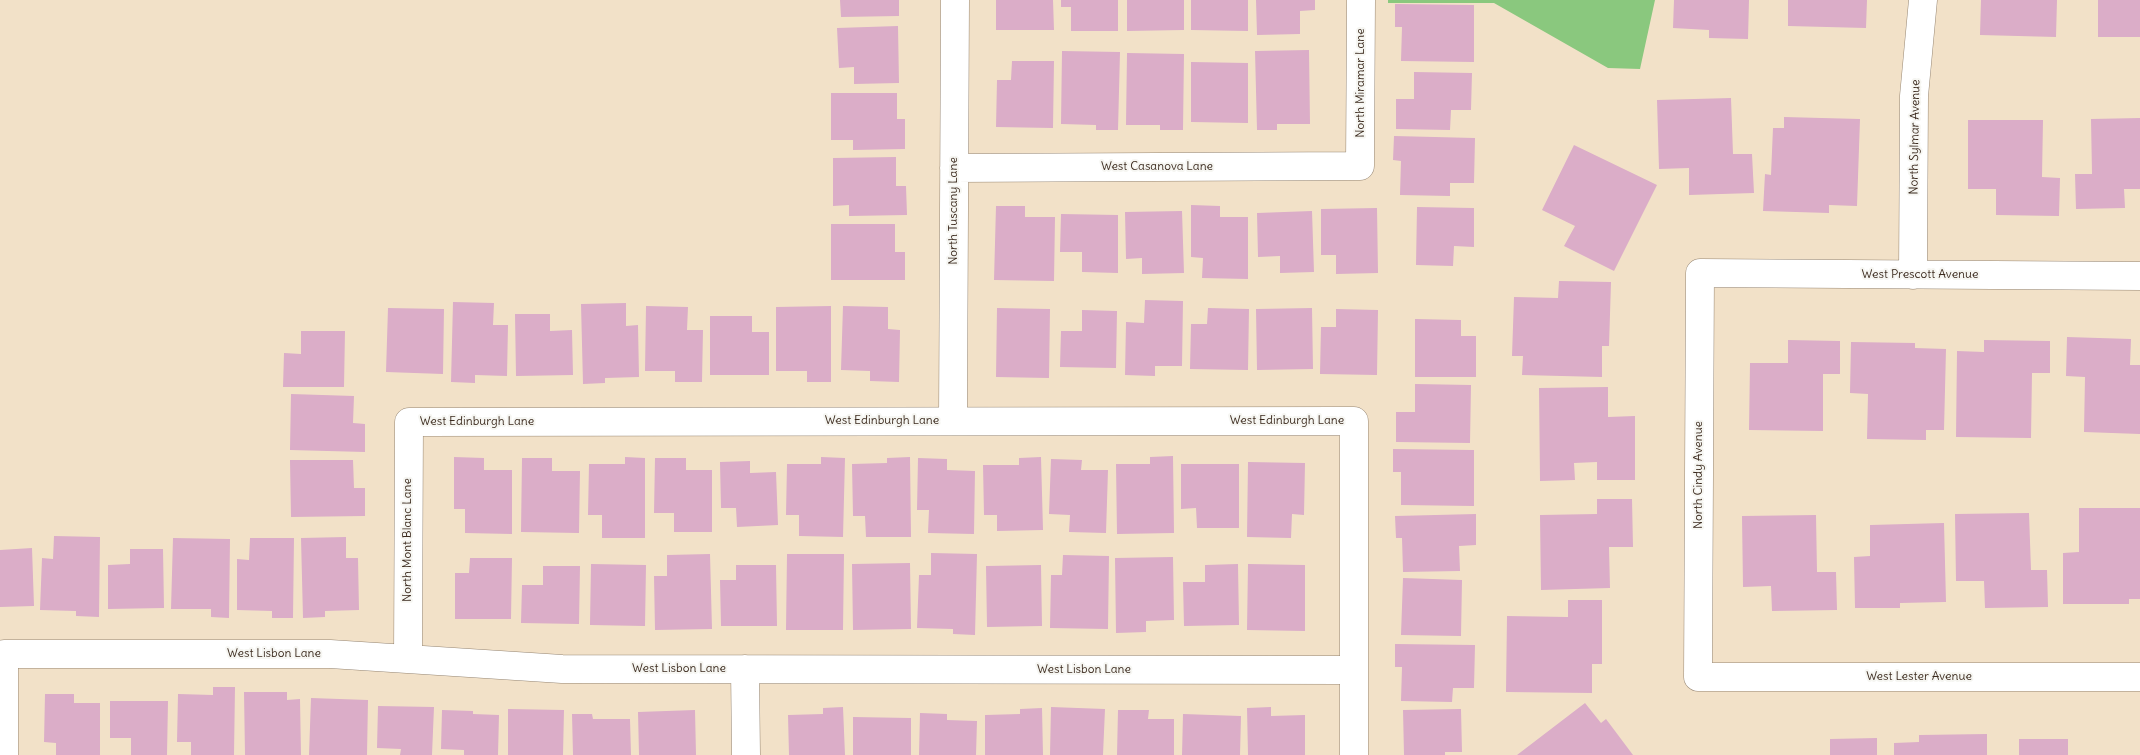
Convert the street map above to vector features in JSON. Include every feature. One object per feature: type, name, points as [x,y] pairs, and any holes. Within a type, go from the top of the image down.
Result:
[{"type":"street","name":"North Tuscany Lane","points":[[953,421],[954,0]]},
{"type":"street","name":"North Miramar Lane","points":[[1360,166],[1361,0]]},
{"type":"street","name":"North Sylmar Avenue","points":[[1913,275],[1914,96],[1923,0]]},
{"type":"street","name":"West Casanova Lane","points":[[954,168],[1360,166]]},
{"type":"street","name":"West Prescott Avenue","points":[[1700,273],[2140,276]]},
{"type":"street","name":"North Cindy Avenue","points":[[1698,677],[1700,273]]},
{"type":"street","name":"West Edinburgh Lane","points":[[409,422],[1354,421],[1354,670]]},
{"type":"street","name":"North Mont Blanc Lane","points":[[408,659],[409,422]]},
{"type":"street","name":"West Lisbon Lane","points":[[4,755],[4,654],[330,654],[562,670],[1354,670]]},
{"type":"street","points":[[745,670],[746,755]]},
{"type":"street","points":[[1354,670],[1354,755]]},
{"type":"street","name":"West Lester Avenue","points":[[1698,677],[2140,676]]},
{"type":"green space","points":[[1388,0],[1655,0],[1640,69],[1608,68],[1494,3],[1388,3]]},
{"type":"building","points":[[840,0],[899,0],[899,16],[841,17]]},
{"type":"building","points":[[996,0],[1053,0],[1054,30],[996,30]]},
{"type":"building","points":[[1061,0],[1118,0],[1118,31],[1071,31],[1071,7],[1061,7]]},
{"type":"building","points":[[1127,0],[1184,0],[1184,30],[1127,31]]},
{"type":"building","points":[[1191,0],[1248,0],[1248,31],[1191,30]]},
{"type":"building","points":[[1256,0],[1315,0],[1315,10],[1300,11],[1300,34],[1257,35]]},
{"type":"building","points":[[1674,0],[1749,0],[1748,39],[1709,38],[1709,30],[1673,28]]},
{"type":"building","points":[[1788,0],[1867,0],[1866,28],[1788,26]]},
{"type":"building","points":[[1981,0],[2057,0],[2056,37],[1980,35]]},
{"type":"building","points":[[2098,0],[2140,0],[2140,37],[2098,37]]},
{"type":"building","points":[[1395,4],[1474,5],[1474,62],[1401,61],[1402,27],[1395,27]]},
{"type":"building","points":[[898,26],[899,83],[854,84],[854,67],[839,68],[837,28]]},
{"type":"building","points":[[1309,50],[1310,124],[1277,124],[1277,130],[1257,130],[1255,51]]},
{"type":"building","points":[[1062,51],[1120,52],[1118,130],[1096,130],[1096,125],[1061,124]]},
{"type":"building","points":[[1127,53],[1184,54],[1183,130],[1160,130],[1160,125],[1126,125]]},
{"type":"building","points":[[1012,61],[1054,61],[1053,128],[996,127],[997,80],[1011,80]]},
{"type":"building","points":[[1191,62],[1248,63],[1248,123],[1191,122]]},
{"type":"building","points":[[1414,72],[1472,73],[1471,110],[1451,110],[1450,130],[1396,129],[1396,99],[1414,99]]},
{"type":"building","points":[[831,93],[897,93],[897,119],[905,119],[905,149],[853,150],[853,140],[831,140]]},
{"type":"building","points":[[1731,98],[1733,154],[1752,154],[1754,193],[1689,195],[1689,168],[1659,169],[1657,100]]},
{"type":"building","points":[[1784,117],[1860,119],[1857,206],[1829,205],[1829,213],[1763,211],[1765,174],[1771,175],[1773,128],[1784,128]]},
{"type":"building","points":[[2140,118],[2140,189],[2124,189],[2125,208],[2076,209],[2075,174],[2092,174],[2091,119]]},
{"type":"building","points":[[1968,120],[2043,120],[2042,177],[2060,178],[2059,216],[1996,215],[1996,189],[1968,189]]},
{"type":"building","points":[[1394,136],[1475,138],[1474,183],[1450,183],[1450,196],[1400,195],[1401,161],[1393,160]]},
{"type":"building","points":[[1574,145],[1657,185],[1614,271],[1564,246],[1575,226],[1542,210]]},
{"type":"building","points":[[896,157],[896,186],[906,186],[907,215],[849,216],[849,205],[833,206],[833,158]]},
{"type":"building","points":[[1191,205],[1220,206],[1220,217],[1248,217],[1248,279],[1202,278],[1203,258],[1191,257]]},
{"type":"building","points":[[996,206],[1025,206],[1025,217],[1055,217],[1054,281],[994,280]]},
{"type":"building","points":[[1417,207],[1474,208],[1474,247],[1454,246],[1453,266],[1416,265]]},
{"type":"building","points":[[1377,208],[1378,273],[1336,274],[1336,255],[1321,255],[1321,209]]},
{"type":"building","points":[[1182,211],[1184,273],[1142,274],[1142,258],[1126,259],[1125,212]]},
{"type":"building","points":[[1312,211],[1314,272],[1280,273],[1280,256],[1258,257],[1257,213]]},
{"type":"building","points":[[1061,214],[1118,215],[1118,273],[1082,272],[1082,252],[1060,252]]},
{"type":"building","points":[[831,224],[895,224],[895,252],[905,252],[905,280],[831,280]]},
{"type":"building","points":[[1559,281],[1611,282],[1609,346],[1602,346],[1602,377],[1522,375],[1523,356],[1512,356],[1514,297],[1558,298]]},
{"type":"building","points":[[1145,300],[1183,301],[1182,366],[1155,366],[1155,376],[1125,375],[1126,322],[1144,323]]},
{"type":"building","points":[[453,302],[494,303],[493,325],[508,325],[507,376],[475,375],[475,383],[451,382]]},
{"type":"building","points":[[626,303],[626,326],[638,325],[639,377],[605,378],[605,383],[583,384],[581,304]]},
{"type":"building","points":[[646,306],[688,307],[687,330],[703,330],[702,382],[675,382],[675,371],[645,371]]},
{"type":"building","points":[[831,306],[831,382],[807,382],[807,371],[776,371],[776,307]]},
{"type":"building","points":[[843,306],[888,307],[888,329],[900,330],[899,382],[870,381],[870,371],[841,370]]},
{"type":"building","points":[[388,308],[444,309],[443,374],[386,372]]},
{"type":"building","points":[[997,308],[1050,309],[1049,378],[996,377]]},
{"type":"building","points":[[1208,308],[1249,309],[1248,370],[1190,369],[1191,324],[1207,324]]},
{"type":"building","points":[[1312,308],[1313,369],[1257,370],[1256,309]]},
{"type":"building","points":[[1336,309],[1378,310],[1377,375],[1320,374],[1321,327],[1336,327]]},
{"type":"building","points":[[1082,310],[1117,311],[1116,368],[1060,367],[1061,331],[1082,331]]},
{"type":"building","points":[[515,314],[550,314],[550,331],[572,330],[573,375],[516,376]]},
{"type":"building","points":[[710,316],[752,316],[752,332],[769,332],[769,375],[710,375]]},
{"type":"building","points":[[1415,319],[1461,320],[1461,336],[1476,336],[1476,377],[1415,377]]},
{"type":"building","points":[[301,331],[345,331],[344,387],[283,387],[284,353],[301,354]]},
{"type":"building","points":[[2067,337],[2131,339],[2130,365],[2140,365],[2140,434],[2084,432],[2085,377],[2066,376]]},
{"type":"building","points":[[1788,340],[1840,341],[1840,374],[1823,374],[1823,431],[1749,430],[1750,363],[1788,363]]},
{"type":"building","points":[[1984,340],[2050,341],[2050,373],[2032,373],[2031,438],[1956,437],[1957,351],[1984,352]]},
{"type":"building","points":[[1851,342],[1915,343],[1915,348],[1946,349],[1944,430],[1926,430],[1926,440],[1867,439],[1868,394],[1850,393]]},
{"type":"building","points":[[1415,384],[1471,385],[1470,443],[1396,442],[1396,412],[1415,412]]},
{"type":"building","points":[[1608,387],[1608,417],[1635,416],[1635,480],[1597,480],[1597,462],[1574,463],[1575,480],[1540,481],[1539,388]]},
{"type":"building","points":[[291,394],[354,396],[353,423],[365,424],[365,452],[290,450]]},
{"type":"building","points":[[1393,449],[1474,450],[1474,506],[1401,505],[1401,472],[1393,472]]},
{"type":"building","points":[[1173,456],[1174,533],[1117,534],[1116,464],[1150,464],[1150,457]]},
{"type":"building","points":[[454,457],[484,458],[484,470],[512,470],[512,534],[465,533],[465,509],[454,509]]},
{"type":"building","points":[[625,457],[645,458],[645,538],[602,538],[602,515],[588,515],[589,464],[625,464]]},
{"type":"building","points":[[821,457],[845,458],[843,537],[799,536],[799,515],[786,515],[787,464],[821,464]]},
{"type":"building","points":[[910,457],[911,537],[866,537],[865,516],[853,516],[852,464],[887,463],[887,458]]},
{"type":"building","points":[[1041,457],[1043,530],[997,531],[997,515],[984,515],[983,465],[1019,465],[1019,458]]},
{"type":"building","points":[[522,458],[552,458],[552,471],[580,471],[579,533],[521,532]]},
{"type":"building","points":[[655,458],[686,458],[686,470],[712,470],[712,532],[674,532],[674,513],[654,513]]},
{"type":"building","points":[[918,458],[947,459],[947,470],[975,471],[974,534],[928,533],[929,510],[917,510]]},
{"type":"building","points":[[1051,459],[1082,460],[1081,470],[1108,470],[1106,533],[1069,532],[1070,515],[1049,514]]},
{"type":"building","points":[[290,460],[353,460],[354,488],[365,488],[365,516],[291,517]]},
{"type":"building","points":[[750,461],[750,473],[776,472],[778,525],[737,527],[736,508],[721,508],[720,462]]},
{"type":"building","points":[[1248,462],[1305,463],[1304,515],[1292,514],[1291,538],[1247,537]]},
{"type":"building","points":[[1181,464],[1239,464],[1239,528],[1197,528],[1196,508],[1181,509]]},
{"type":"building","points":[[1597,499],[1632,499],[1633,547],[1609,547],[1610,588],[1541,590],[1540,515],[1597,514]]},
{"type":"building","points":[[2079,508],[2140,508],[2140,599],[2129,599],[2129,604],[2063,604],[2063,553],[2079,552]]},
{"type":"building","points":[[2029,513],[2031,570],[2047,570],[2048,607],[1985,608],[1984,581],[1956,581],[1955,514]]},
{"type":"building","points":[[1476,514],[1476,545],[1459,546],[1460,571],[1403,572],[1402,538],[1396,538],[1395,516]]},
{"type":"building","points":[[1816,515],[1817,572],[1836,572],[1837,610],[1772,611],[1771,586],[1743,587],[1742,516]]},
{"type":"building","points":[[1944,523],[1946,602],[1900,603],[1900,608],[1855,608],[1854,557],[1870,556],[1870,525]]},
{"type":"building","points":[[54,536],[100,537],[99,617],[76,616],[76,611],[40,610],[42,558],[53,559]]},
{"type":"building","points":[[346,537],[346,558],[358,558],[359,610],[325,611],[325,617],[303,618],[301,538]]},
{"type":"building","points":[[173,538],[230,539],[229,618],[211,617],[211,609],[171,609]]},
{"type":"building","points":[[250,538],[294,538],[293,618],[272,618],[272,611],[237,610],[237,559],[249,560]]},
{"type":"building","points":[[32,548],[34,606],[0,607],[0,550]]},
{"type":"building","points":[[130,549],[163,549],[164,608],[108,609],[108,565],[130,564]]},
{"type":"building","points":[[931,553],[977,554],[975,635],[953,634],[953,629],[917,628],[919,575],[931,575]]},
{"type":"building","points":[[710,554],[712,629],[655,630],[654,576],[667,576],[667,555]]},
{"type":"building","points":[[787,554],[844,554],[843,630],[786,630]]},
{"type":"building","points":[[1063,555],[1109,556],[1108,629],[1050,628],[1051,575],[1062,575]]},
{"type":"building","points":[[1173,557],[1174,620],[1146,621],[1146,632],[1116,633],[1115,558]]},
{"type":"building","points":[[470,558],[512,558],[511,619],[455,619],[455,573],[469,573]]},
{"type":"building","points":[[910,563],[911,629],[853,630],[852,564]]},
{"type":"building","points":[[591,564],[646,565],[645,626],[590,625]]},
{"type":"building","points":[[1238,564],[1239,625],[1184,626],[1183,582],[1205,582],[1205,565]]},
{"type":"building","points":[[1248,564],[1305,565],[1305,631],[1247,630]]},
{"type":"building","points":[[736,565],[776,565],[777,626],[721,626],[720,580],[736,580]]},
{"type":"building","points":[[1041,565],[1042,626],[987,627],[986,566]]},
{"type":"building","points":[[543,566],[580,566],[579,624],[521,623],[522,585],[543,585]]},
{"type":"building","points":[[1403,578],[1462,580],[1461,636],[1401,635]]},
{"type":"building","points":[[1568,600],[1602,600],[1602,664],[1592,664],[1592,693],[1506,692],[1507,616],[1568,617]]},
{"type":"building","points":[[1395,644],[1475,645],[1474,688],[1453,688],[1452,702],[1401,701],[1402,667],[1395,667]]},
{"type":"building","points":[[213,687],[235,687],[234,755],[191,755],[191,742],[177,742],[178,694],[213,695]]},
{"type":"building","points":[[244,692],[287,692],[287,700],[300,699],[301,755],[245,755]]},
{"type":"building","points":[[45,694],[74,694],[74,703],[100,703],[100,755],[56,755],[56,743],[44,742]]},
{"type":"building","points":[[311,698],[368,700],[367,755],[309,755]]},
{"type":"building","points":[[110,701],[168,701],[167,755],[131,755],[131,738],[110,738]]},
{"type":"building","points":[[1585,703],[1601,723],[1606,719],[1633,755],[1517,755]]},
{"type":"building","points":[[378,706],[434,707],[432,755],[400,755],[401,749],[377,748]]},
{"type":"building","points":[[843,707],[845,755],[789,755],[788,715],[823,714],[823,708]]},
{"type":"building","points":[[1051,707],[1105,709],[1103,755],[1050,755]]},
{"type":"building","points":[[1271,707],[1271,716],[1305,715],[1305,755],[1248,755],[1247,708]]},
{"type":"building","points":[[1042,708],[1043,755],[985,755],[985,715],[1020,714],[1020,709]]},
{"type":"building","points":[[508,709],[564,710],[563,755],[508,755]]},
{"type":"building","points":[[1461,709],[1462,752],[1445,752],[1445,755],[1404,755],[1403,710]]},
{"type":"building","points":[[442,710],[473,711],[473,714],[499,715],[498,755],[464,755],[464,750],[441,749]]},
{"type":"building","points":[[695,710],[696,755],[639,755],[638,712]]},
{"type":"building","points":[[1118,710],[1149,710],[1148,719],[1174,719],[1174,755],[1117,755]]},
{"type":"building","points":[[920,713],[947,714],[947,720],[977,721],[976,755],[919,755]]},
{"type":"building","points":[[572,714],[592,714],[593,719],[630,719],[631,755],[573,755]]},
{"type":"building","points":[[1183,714],[1241,716],[1240,755],[1182,755]]},
{"type":"building","points":[[853,717],[911,718],[911,755],[853,755]]},
{"type":"building","points":[[1987,734],[1987,755],[1894,755],[1894,743],[1919,742],[1919,735]]},
{"type":"building","points":[[1877,738],[1877,755],[1830,755],[1830,739]]},
{"type":"building","points":[[2019,739],[2068,739],[2068,755],[2019,755]]}]
